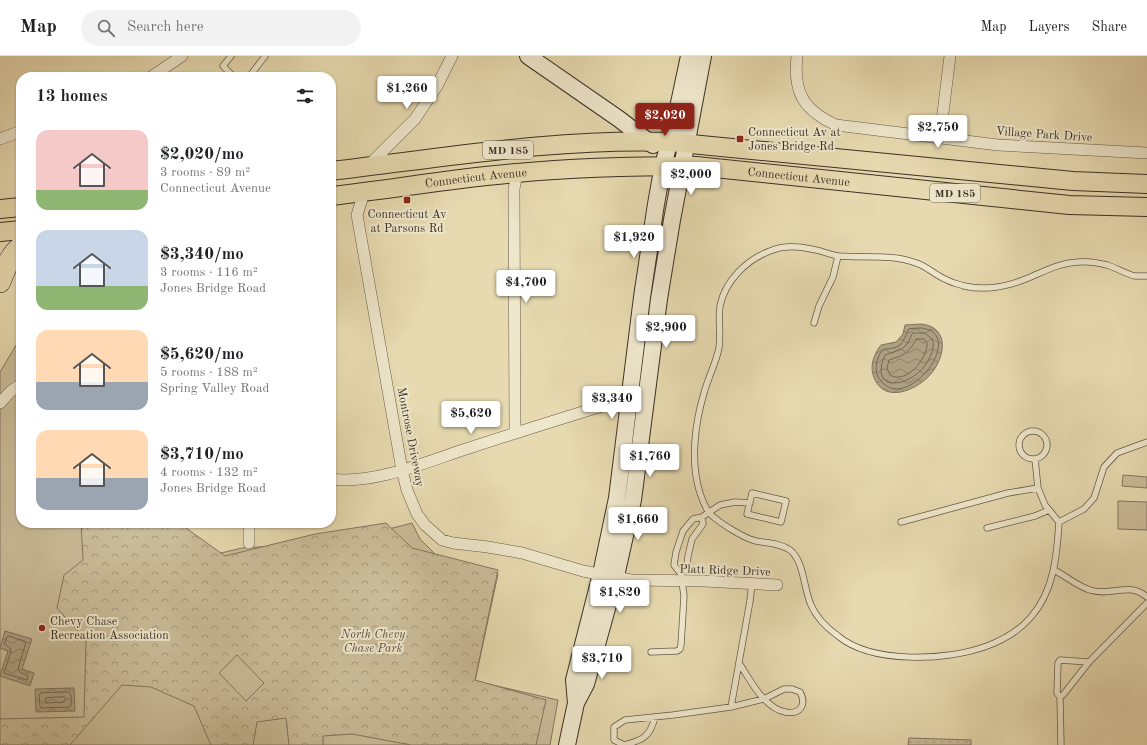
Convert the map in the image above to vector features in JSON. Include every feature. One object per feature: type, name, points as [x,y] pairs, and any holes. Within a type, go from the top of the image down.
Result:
[{"type":"highway","points":[[0,282],[16,251]]},
{"type":"main road","points":[[528,56],[648,141]]},
{"type":"main road","points":[[609,575],[642,297],[689,56]]},
{"type":"main road","points":[[671,151],[703,56]]},
{"type":"main road","name":"Connecticut Avenue","points":[[336,170],[510,149],[648,141],[671,151],[682,166],[696,166],[1068,205],[1147,207]]},
{"type":"main road","name":"Connecticut Avenue","points":[[336,195],[517,172],[614,166],[671,151],[1073,181],[1147,184]]},
{"type":"main road","points":[[567,745],[576,703],[586,684],[609,575],[633,500],[659,299],[682,166]]},
{"type":"main road","points":[[0,209],[16,207]]},
{"type":"main road","points":[[0,232],[16,230]]},
{"type":"street","points":[[158,72],[182,56]]},
{"type":"street","points":[[368,166],[415,119],[437,86],[452,56]]},
{"type":"street","name":"Village Park Drive","points":[[797,56],[796,72],[798,91],[808,106],[822,118],[836,125],[998,145],[1147,153]]},
{"type":"street","points":[[940,137],[950,56]]},
{"type":"street","points":[[0,139],[16,133]]},
{"type":"street","points":[[515,433],[514,189],[517,172]]},
{"type":"street","name":"Montrose Driveway","points":[[364,192],[358,215],[402,470],[407,490],[417,514],[425,526],[442,540],[522,553],[583,571],[609,575]]},
{"type":"street","points":[[0,403],[16,388]]},
{"type":"street","points":[[336,480],[344,481],[366,479],[402,470],[612,403]]},
{"type":"street","points":[[249,528],[249,543]]},
{"type":"street","name":"Platt Ridge Drive","points":[[609,575],[631,580],[681,577],[777,585]]},
{"type":"lane","points":[[229,72],[223,66],[231,56]]},
{"type":"lane","points":[[253,72],[265,56]]},
{"type":"lane","points":[[1035,459],[1038,488],[1045,505],[1059,522],[1054,570],[1043,599],[1032,617],[1012,634],[986,646],[949,655],[905,657],[866,651],[841,639],[825,626],[811,607],[799,563],[790,551],[775,544],[743,537],[709,512],[700,492],[696,470],[696,420],[719,347],[720,306],[726,289],[738,272],[753,259],[771,250],[790,247],[812,249],[838,256],[900,258],[919,263],[947,280],[966,286],[990,288],[1008,286],[1059,264],[1081,261],[1106,265],[1133,276],[1147,276]]},
{"type":"lane","points":[[814,323],[819,306],[833,277],[838,256]]},
{"type":"lane","points":[[1030,431],[1039,432],[1043,435],[1047,443],[1046,452],[1043,456],[1035,459],[1025,457],[1022,454],[1019,445],[1022,436],[1030,431]]},
{"type":"lane","points":[[1059,522],[1084,509],[1094,498],[1104,467],[1117,452],[1147,442]]},
{"type":"lane","points":[[901,522],[1008,493],[1038,488]]},
{"type":"lane","points":[[752,493],[786,501],[781,522],[747,514],[750,503],[752,493]]},
{"type":"lane","points":[[651,652],[677,651],[680,649],[684,596],[681,577],[674,565],[676,552],[683,531],[693,519],[702,517],[720,505],[735,502],[750,503]]},
{"type":"lane","points":[[987,528],[1035,516],[1049,510]]},
{"type":"lane","points":[[681,577],[687,566],[692,539],[703,524],[702,517]]},
{"type":"lane","points":[[1054,570],[1089,590],[1100,592],[1130,589],[1138,591],[1147,597]]},
{"type":"lane","points":[[731,707],[752,583]]},
{"type":"lane","points":[[1060,698],[1064,696],[1089,662],[1147,603]]},
{"type":"lane","points":[[1061,745],[1060,698],[1057,693],[1058,664],[1060,660],[1089,662]]},
{"type":"lane","points":[[655,717],[653,727],[649,734],[640,740],[624,745],[614,740],[614,727],[625,720],[731,707],[764,699],[784,689],[792,689],[800,692],[803,698],[803,704],[799,710],[785,712],[778,710],[764,699],[739,663]]},
{"type":"green space","name":"North Chevy Chase Park","points":[[16,345],[16,528],[182,528],[182,537],[204,557],[242,548],[339,542],[412,523],[420,539],[443,562],[498,574],[475,681],[558,700],[550,745],[0,745],[0,372]]},
{"type":"green space","points":[[1123,475],[1147,477],[1147,488],[1122,486]]},
{"type":"green space","points":[[1118,501],[1147,502],[1147,530],[1118,529]]},
{"type":"green space","name":"North Chevy Chase Park","points":[[386,523],[412,548],[498,570],[475,680],[546,700],[536,745],[411,745],[352,734],[323,736],[323,745],[289,745],[286,718],[257,722],[253,745],[211,745],[194,706],[151,687],[122,685],[70,745],[0,745],[0,719],[84,717],[86,640],[57,608],[64,575],[83,560],[81,528],[186,528],[225,556],[315,534]],"holes":[[[237,655],[264,683],[246,701],[219,673]]]},
{"type":"green space","points":[[909,738],[971,740],[971,745],[908,745]]},
{"type":"water","points":[[921,324],[931,326],[938,331],[942,346],[938,363],[927,378],[915,387],[900,392],[886,391],[880,387],[873,375],[872,366],[876,353],[881,345],[896,342],[903,334],[905,325]]},
{"type":"water","points":[[5,631],[32,639],[22,669],[34,673],[30,686],[0,676],[8,651],[0,648]]},
{"type":"water","points":[[74,688],[75,711],[36,712],[35,689]]},
{"type":"place","name":"Connecticut Av at Jones Bridge Rd","points":[[740,139]]},
{"type":"place","name":"Connecticut Av at Parsons Rd","points":[[407,200]]},
{"type":"place","name":"Chevy Chase Recreation Association","points":[[42,628]]}]
